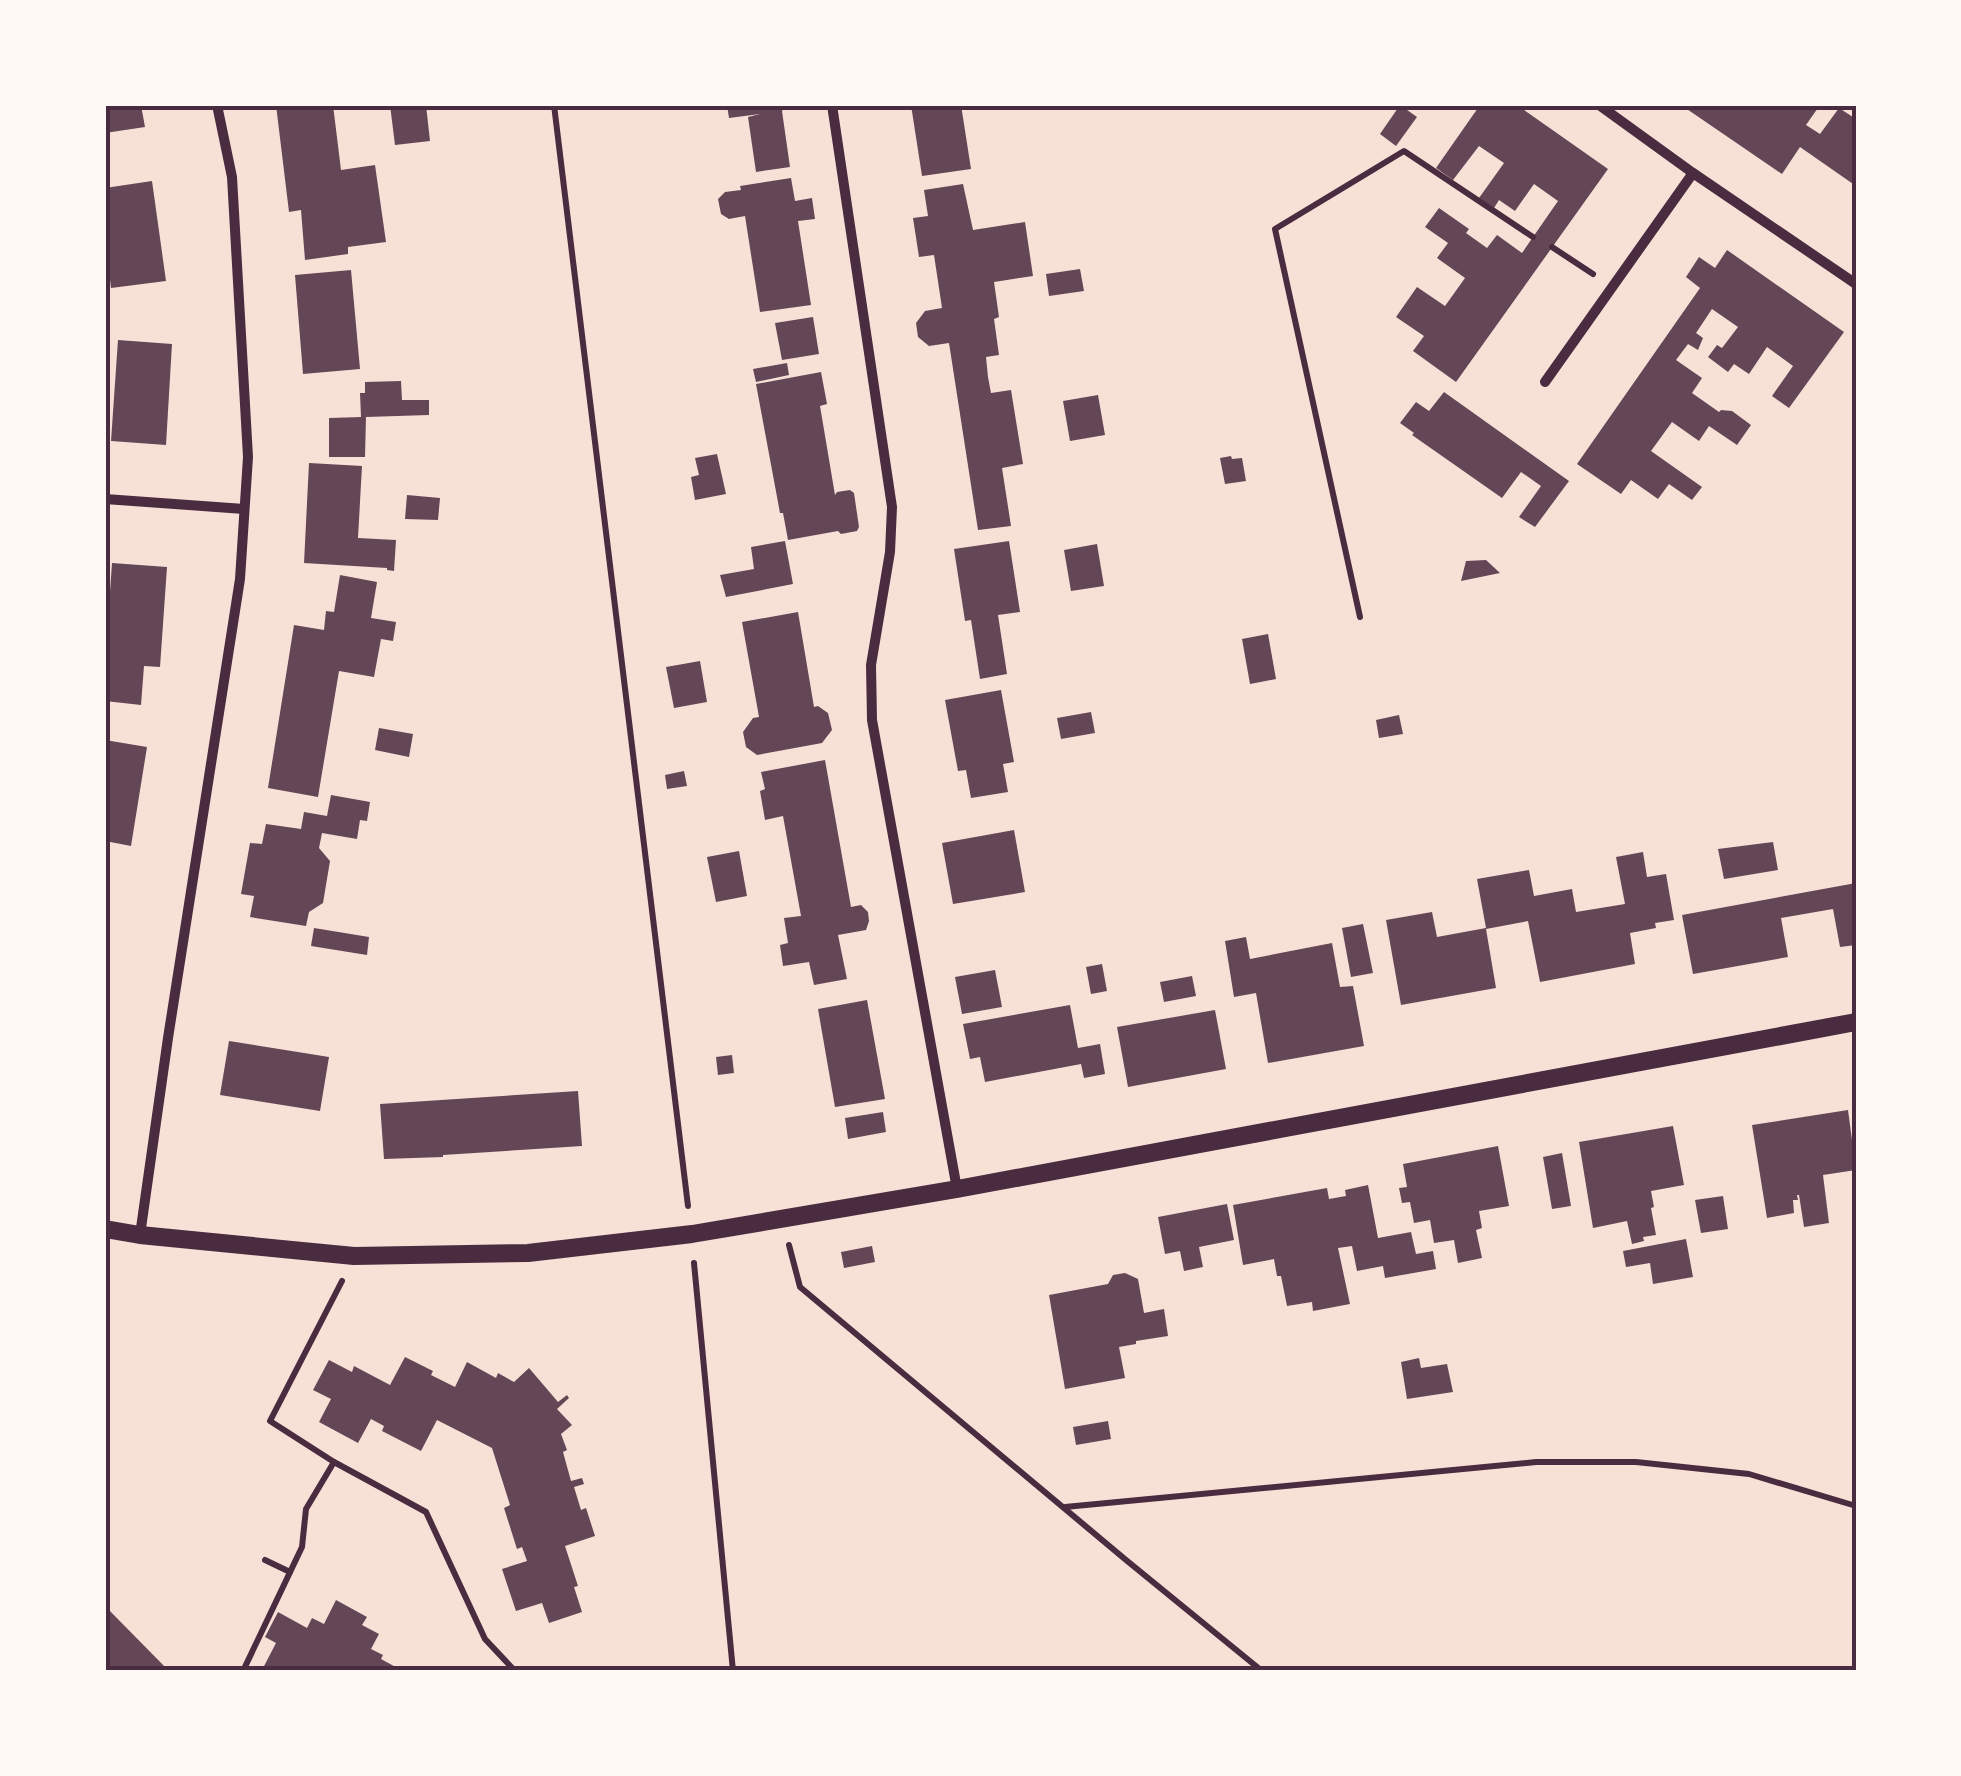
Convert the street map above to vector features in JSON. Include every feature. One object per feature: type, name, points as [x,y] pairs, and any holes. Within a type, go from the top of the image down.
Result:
[{"type":"street","points":[[140,1235],[240,580],[248,457],[232,177],[217,105]]},
{"type":"street","points":[[832,105],[892,507],[890,552],[872,665],[872,720],[957,1189]]},
{"type":"street","points":[[1599,105],[1856,284]]},
{"type":"street","points":[[1545,382],[1694,174]]},
{"type":"street","points":[[105,499],[244,509]]},
{"type":"street","points":[[105,1230],[354,1256],[528,1253],[692,1234],[957,1189],[1856,1022]]},
{"type":"path","points":[[554,105],[692,1234],[733,1671]]},
{"type":"path","points":[[1360,617],[1274,229],[1404,152],[1533,237]]},
{"type":"path","points":[[1552,247],[1612,287]]},
{"type":"path","points":[[782,1219],[800,1286],[1262,1671]]},
{"type":"path","points":[[354,1256],[270,1420],[334,1462],[426,1512],[486,1638],[516,1671]]},
{"type":"path","points":[[243,1671],[302,1547],[306,1509],[334,1462]]},
{"type":"path","points":[[1065,1508],[1536,1462],[1636,1462],[1749,1474],[1856,1506]]},
{"type":"path","points":[[265,1560],[290,1572]]},
{"type":"building","points":[[105,105],[141,105],[145,127],[105,133]]},
{"type":"building","points":[[276,105],[333,105],[341,170],[375,165],[386,242],[348,247],[348,254],[305,260],[301,210],[289,212]]},
{"type":"building","points":[[390,105],[426,105],[430,141],[395,145]]},
{"type":"building","points":[[727,105],[786,105],[782,111],[790,167],[756,172],[748,117],[760,114],[729,118]]},
{"type":"building","points":[[911,105],[961,105],[971,169],[922,176]]},
{"type":"building","points":[[1400,105],[1417,117],[1396,146],[1380,134]]},
{"type":"building","points":[[1480,105],[1517,105],[1608,169],[1456,382],[1413,351],[1424,336],[1396,317],[1417,287],[1445,306],[1465,278],[1437,258],[1448,243],[1425,227],[1439,208],[1469,229],[1466,233],[1487,248],[1497,235],[1522,253],[1558,201],[1534,184],[1515,211],[1499,200],[1494,208],[1479,198],[1504,163],[1479,146],[1453,180],[1436,168]]},
{"type":"building","points":[[1681,105],[1820,105],[1806,125],[1820,134],[1839,108],[1856,119],[1856,186],[1800,147],[1782,174]]},
{"type":"building","points":[[791,178],[795,201],[812,198],[815,219],[798,221],[811,305],[760,312],[745,216],[729,219],[721,214],[718,199],[725,192],[741,190],[740,186]]},
{"type":"building","points":[[152,181],[166,281],[111,288],[105,239],[105,188]]},
{"type":"building","points":[[963,184],[973,230],[1025,222],[1033,276],[994,282],[999,355],[986,357],[988,377],[991,393],[1011,390],[1023,464],[1002,468],[1011,526],[978,530],[949,343],[929,346],[918,337],[916,323],[925,311],[942,308],[934,255],[919,257],[913,218],[928,216],[924,190]]},
{"type":"building","points":[[1727,250],[1844,332],[1789,408],[1772,396],[1793,366],[1767,347],[1749,374],[1734,364],[1728,372],[1708,357],[1717,345],[1722,348],[1738,327],[1712,309],[1696,333],[1703,338],[1698,350],[1688,344],[1676,360],[1702,378],[1692,393],[1719,412],[1732,411],[1751,425],[1737,445],[1709,426],[1699,441],[1672,422],[1651,451],[1702,487],[1692,500],[1669,484],[1658,499],[1631,480],[1621,494],[1577,464],[1700,288],[1686,277],[1699,257],[1715,268]]},
{"type":"building","points":[[1080,269],[1084,291],[1049,296],[1046,274]]},
{"type":"building","points":[[351,270],[360,369],[303,374],[295,275]]},
{"type":"building","points":[[813,317],[819,354],[782,360],[775,323]]},
{"type":"building","points":[[118,340],[172,344],[166,445],[111,441]]},
{"type":"building","points":[[787,363],[789,375],[756,382],[753,369]]},
{"type":"building","points":[[821,372],[827,404],[820,406],[835,495],[850,490],[854,493],[859,527],[857,531],[841,534],[838,531],[788,540],[756,384]]},
{"type":"building","points":[[401,381],[402,400],[429,400],[429,415],[366,417],[365,457],[329,457],[329,418],[361,417],[360,393],[365,393],[365,382]]},
{"type":"building","points":[[1444,392],[1569,481],[1535,527],[1519,517],[1541,486],[1521,472],[1502,498],[1400,423],[1416,402],[1429,411]]},
{"type":"building","points":[[1098,395],[1105,435],[1070,441],[1063,401]]},
{"type":"building","points":[[717,454],[726,494],[695,500],[691,477],[699,475],[695,458]]},
{"type":"building","points":[[1220,458],[1242,458],[1246,481],[1225,484]]},
{"type":"building","points":[[309,463],[362,466],[358,538],[396,540],[394,571],[304,563]]},
{"type":"building","points":[[407,495],[440,498],[438,520],[405,519]]},
{"type":"building","points":[[785,541],[793,584],[726,597],[720,575],[754,569],[751,547]]},
{"type":"building","points":[[1009,541],[1020,612],[998,615],[1007,674],[980,679],[971,620],[965,621],[954,549]]},
{"type":"building","points":[[1097,544],[1104,586],[1071,591],[1064,550]]},
{"type":"building","points":[[1486,560],[1500,573],[1461,581],[1466,561]]},
{"type":"building","points":[[112,563],[167,567],[160,667],[144,666],[141,705],[105,701]]},
{"type":"building","points":[[340,575],[377,582],[371,618],[396,622],[393,641],[381,639],[374,677],[339,671],[318,797],[268,788],[294,625],[324,630],[326,611],[334,612]]},
{"type":"building","points":[[798,612],[814,707],[828,713],[832,730],[822,743],[757,755],[746,747],[743,732],[753,718],[759,717],[742,622]]},
{"type":"building","points":[[1268,634],[1276,679],[1250,684],[1242,639]]},
{"type":"building","points":[[700,661],[707,702],[674,708],[666,667]]},
{"type":"building","points":[[1001,690],[1014,762],[1003,764],[1008,792],[971,798],[966,770],[958,771],[945,700]]},
{"type":"building","points":[[1091,712],[1095,733],[1061,739],[1057,718]]},
{"type":"building","points":[[1399,715],[1403,734],[1379,738],[1376,720]]},
{"type":"building","points":[[379,728],[413,734],[409,757],[375,750]]},
{"type":"building","points":[[105,740],[147,747],[131,846],[105,841]]},
{"type":"building","points":[[825,760],[851,907],[861,905],[868,912],[869,921],[866,930],[838,935],[847,979],[814,985],[809,962],[783,966],[780,945],[788,943],[784,918],[801,916],[783,816],[765,820],[760,791],[765,789],[761,772]]},
{"type":"building","points":[[684,771],[687,786],[667,789],[665,775]]},
{"type":"building","points":[[331,795],[370,802],[367,821],[360,820],[357,839],[322,833],[319,848],[330,861],[323,903],[309,912],[306,926],[250,917],[254,896],[241,894],[250,843],[262,844],[266,824],[301,829],[304,812],[327,816]]},
{"type":"building","points":[[1014,830],[1025,892],[953,904],[942,843]]},
{"type":"building","points":[[1773,842],[1778,870],[1724,879],[1718,849]]},
{"type":"building","points":[[739,851],[747,896],[716,902],[707,857]]},
{"type":"building","points":[[1643,852],[1647,877],[1666,874],[1674,920],[1630,933],[1635,964],[1540,982],[1528,921],[1486,929],[1496,988],[1401,1005],[1386,920],[1432,912],[1437,937],[1486,928],[1477,879],[1529,870],[1534,896],[1572,889],[1576,912],[1625,904],[1616,857]]},
{"type":"building","points":[[1856,883],[1856,945],[1840,947],[1833,909],[1781,918],[1788,957],[1693,974],[1682,915]]},
{"type":"building","points":[[1363,924],[1373,973],[1351,977],[1342,928]]},
{"type":"building","points":[[314,928],[369,937],[367,955],[311,946]]},
{"type":"building","points":[[1246,937],[1250,959],[1332,943],[1340,987],[1353,986],[1364,1046],[1268,1063],[1256,993],[1234,997],[1225,941]]},
{"type":"building","points":[[1102,964],[1107,991],[1091,994],[1086,967]]},
{"type":"building","points":[[995,970],[1002,1007],[962,1014],[955,977]]},
{"type":"building","points":[[1192,976],[1196,996],[1164,1002],[1160,982]]},
{"type":"building","points":[[867,1000],[885,1099],[835,1107],[818,1009]]},
{"type":"building","points":[[1070,1005],[1078,1048],[1100,1044],[1105,1074],[1084,1078],[1081,1064],[985,1082],[980,1057],[970,1059],[963,1024]]},
{"type":"building","points":[[1215,1010],[1226,1069],[1128,1087],[1117,1027]]},
{"type":"building","points":[[229,1041],[329,1057],[320,1111],[220,1095]]},
{"type":"building","points":[[732,1055],[734,1073],[718,1075],[716,1057]]},
{"type":"building","points":[[578,1091],[582,1146],[384,1159],[380,1104]]},
{"type":"building","points":[[1848,1110],[1856,1170],[1823,1175],[1829,1223],[1804,1227],[1799,1195],[1798,1200],[1793,1200],[1794,1213],[1767,1218],[1752,1125]]},
{"type":"building","points":[[883,1112],[886,1132],[848,1139],[845,1118]]},
{"type":"building","points":[[1673,1126],[1684,1185],[1651,1191],[1656,1235],[1632,1244],[1627,1221],[1593,1228],[1579,1142]]},
{"type":"building","points":[[1498,1146],[1509,1206],[1479,1211],[1482,1228],[1476,1230],[1482,1258],[1458,1263],[1454,1240],[1434,1243],[1430,1220],[1414,1223],[1410,1202],[1402,1203],[1399,1188],[1407,1187],[1403,1164]]},
{"type":"building","points":[[1562,1153],[1571,1206],[1552,1209],[1543,1157]]},
{"type":"building","points":[[1368,1185],[1378,1238],[1411,1232],[1416,1254],[1433,1251],[1436,1269],[1385,1278],[1383,1266],[1357,1271],[1352,1246],[1338,1248],[1350,1304],[1313,1311],[1312,1302],[1287,1306],[1274,1259],[1243,1265],[1233,1205],[1327,1188],[1329,1199],[1346,1196],[1345,1190]]},
{"type":"building","points":[[1723,1196],[1728,1229],[1701,1233],[1695,1200]]},
{"type":"building","points":[[1227,1204],[1234,1240],[1199,1247],[1203,1267],[1184,1271],[1180,1251],[1165,1254],[1158,1217]]},
{"type":"building","points":[[1686,1239],[1693,1277],[1653,1284],[1650,1263],[1626,1267],[1623,1251]]},
{"type":"building","points":[[872,1246],[875,1262],[844,1268],[841,1252]]},
{"type":"building","points":[[1125,1273],[1138,1279],[1144,1313],[1164,1309],[1168,1336],[1119,1347],[1125,1378],[1065,1389],[1049,1295],[1108,1284],[1113,1275]]},
{"type":"building","points":[[405,1357],[455,1387],[467,1362],[496,1378],[498,1373],[514,1382],[529,1368],[558,1402],[567,1395],[569,1398],[557,1409],[572,1425],[561,1434],[567,1450],[563,1452],[571,1481],[582,1478],[584,1484],[574,1487],[595,1536],[565,1546],[582,1612],[549,1623],[542,1603],[516,1611],[502,1569],[527,1561],[522,1547],[517,1549],[504,1508],[510,1505],[492,1448],[437,1420],[421,1451],[382,1431],[384,1426],[371,1419],[358,1443],[319,1422],[331,1399],[313,1390],[329,1360],[352,1372],[354,1366],[390,1385]]},
{"type":"building","points":[[1419,1358],[1421,1368],[1447,1364],[1453,1392],[1407,1399],[1401,1362]]},
{"type":"building","points":[[1108,1421],[1111,1439],[1076,1445],[1073,1427]]},
{"type":"building","points":[[336,1600],[367,1617],[362,1625],[379,1634],[371,1649],[403,1671],[262,1670],[276,1643],[265,1637],[278,1612],[307,1628],[312,1618],[324,1624]]},
{"type":"building","points":[[105,1606],[169,1671],[105,1671]]}]
